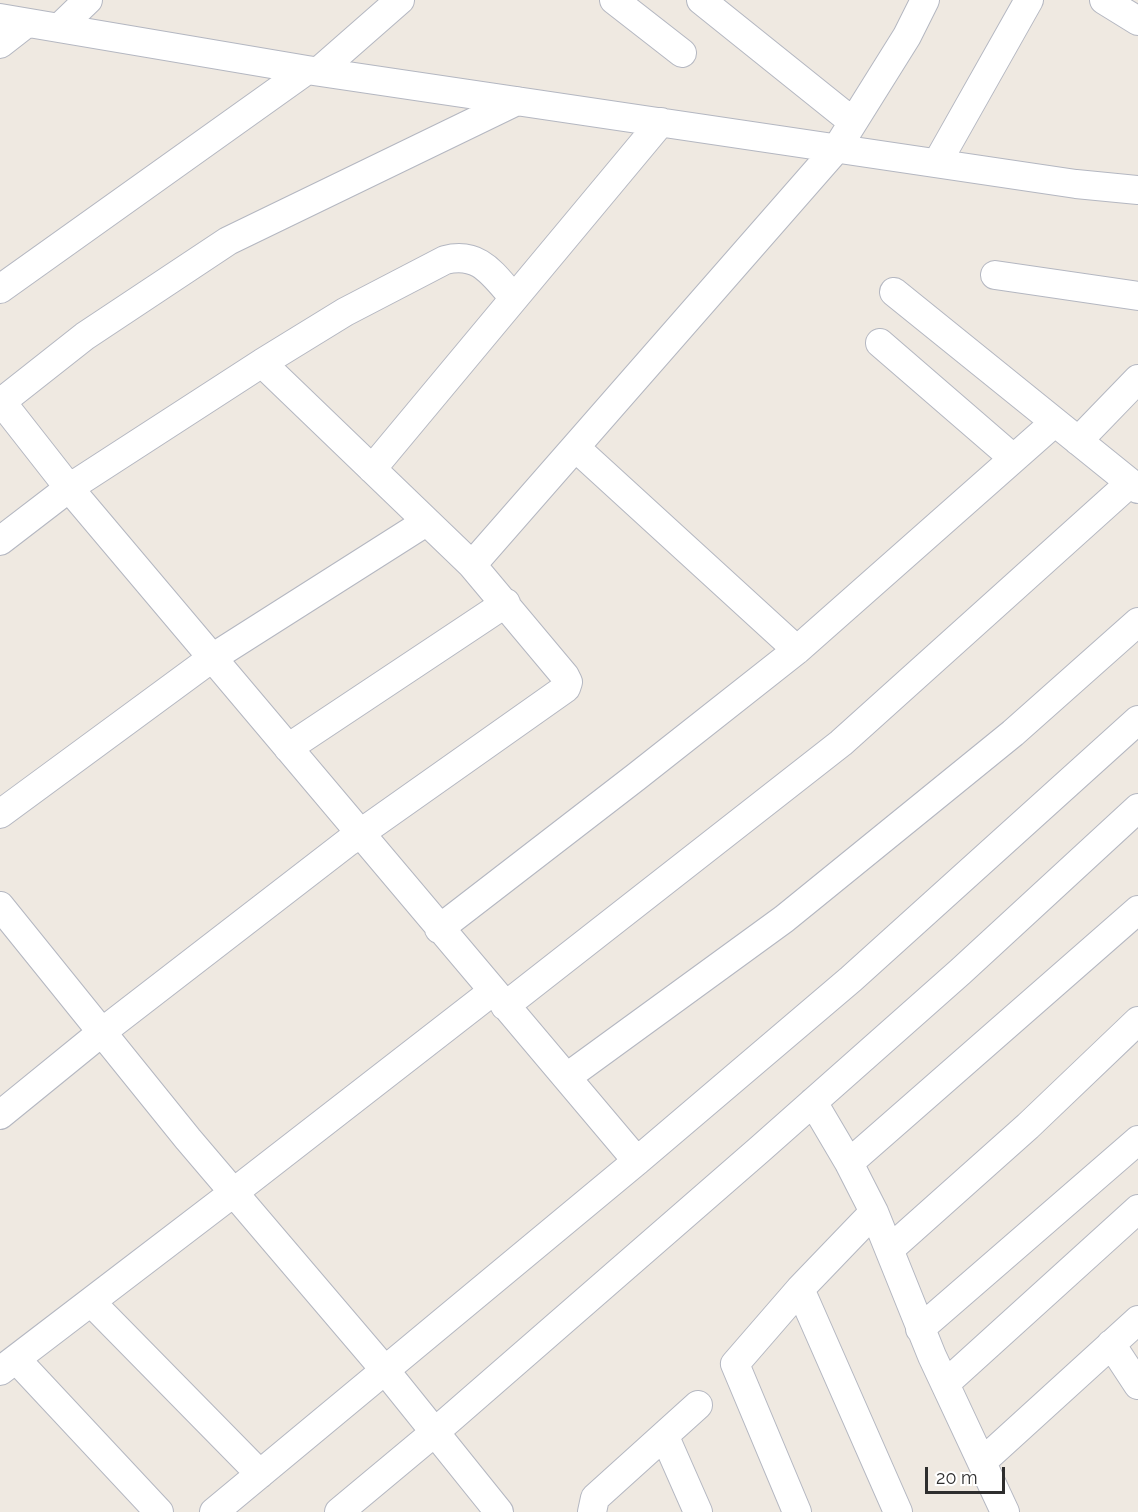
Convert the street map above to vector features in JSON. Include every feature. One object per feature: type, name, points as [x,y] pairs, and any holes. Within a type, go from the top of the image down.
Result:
[{"type":"street","points":[[60,27],[88,0]]},
{"type":"street","points":[[0,289],[313,70],[400,0]]},
{"type":"street","points":[[614,0],[682,53]]},
{"type":"street","points":[[701,0],[853,122]]},
{"type":"street","points":[[472,565],[837,148],[907,36],[925,0]]},
{"type":"street","points":[[937,163],[1029,0]]},
{"type":"street","points":[[1104,0],[1138,21]]},
{"type":"street","points":[[0,44],[13,21],[60,27],[313,70],[1076,184],[1138,190]]},
{"type":"street","points":[[517,100],[228,241],[85,336],[0,402],[69,488],[637,1161]]},
{"type":"street","points":[[372,469],[660,122]]},
{"type":"street","points":[[0,541],[69,488],[262,363],[345,312],[445,260],[456,257],[476,260],[514,298]]},
{"type":"street","points":[[995,275],[1138,296]]},
{"type":"street","points":[[159,1512],[8,1365],[234,1193],[841,743],[1134,486],[894,292]]},
{"type":"street","points":[[880,343],[1013,458]]},
{"type":"street","points":[[0,1115],[102,1032],[360,834],[566,688],[568,682],[565,676],[472,565],[262,363]]},
{"type":"street","points":[[1078,441],[1138,379]]},
{"type":"street","points":[[439,928],[797,650],[1055,422]]},
{"type":"street","points":[[576,448],[797,650]]},
{"type":"street","points":[[0,814],[212,658],[426,522]]},
{"type":"street","points":[[288,748],[506,603]]},
{"type":"street","points":[[567,1077],[784,920],[1013,733],[1138,622]]},
{"type":"street","points":[[214,1512],[637,1161],[851,979],[1138,720]]},
{"type":"street","points":[[339,1512],[435,1432],[813,1102],[960,972],[1138,808]]},
{"type":"street","points":[[0,906],[234,1193],[384,1369],[499,1512]]},
{"type":"street","points":[[849,1163],[1138,910]]},
{"type":"street","points":[[890,1249],[1028,1126],[1138,1021]]},
{"type":"street","points":[[813,1102],[849,1163],[874,1212],[920,1329],[1005,1512]]},
{"type":"street","points":[[920,1329],[1138,1140]]},
{"type":"street","points":[[945,1384],[1138,1209]]},
{"type":"street","points":[[797,1512],[735,1365],[800,1289],[874,1212]]},
{"type":"street","points":[[800,1289],[898,1512]]},
{"type":"street","points":[[91,1302],[260,1474]]},
{"type":"street","points":[[982,1462],[1138,1320]]},
{"type":"street","points":[[1111,1344],[1138,1385]]},
{"type":"street","points":[[592,1512],[595,1498],[698,1406]]},
{"type":"street","points":[[665,1437],[698,1512]]}]
